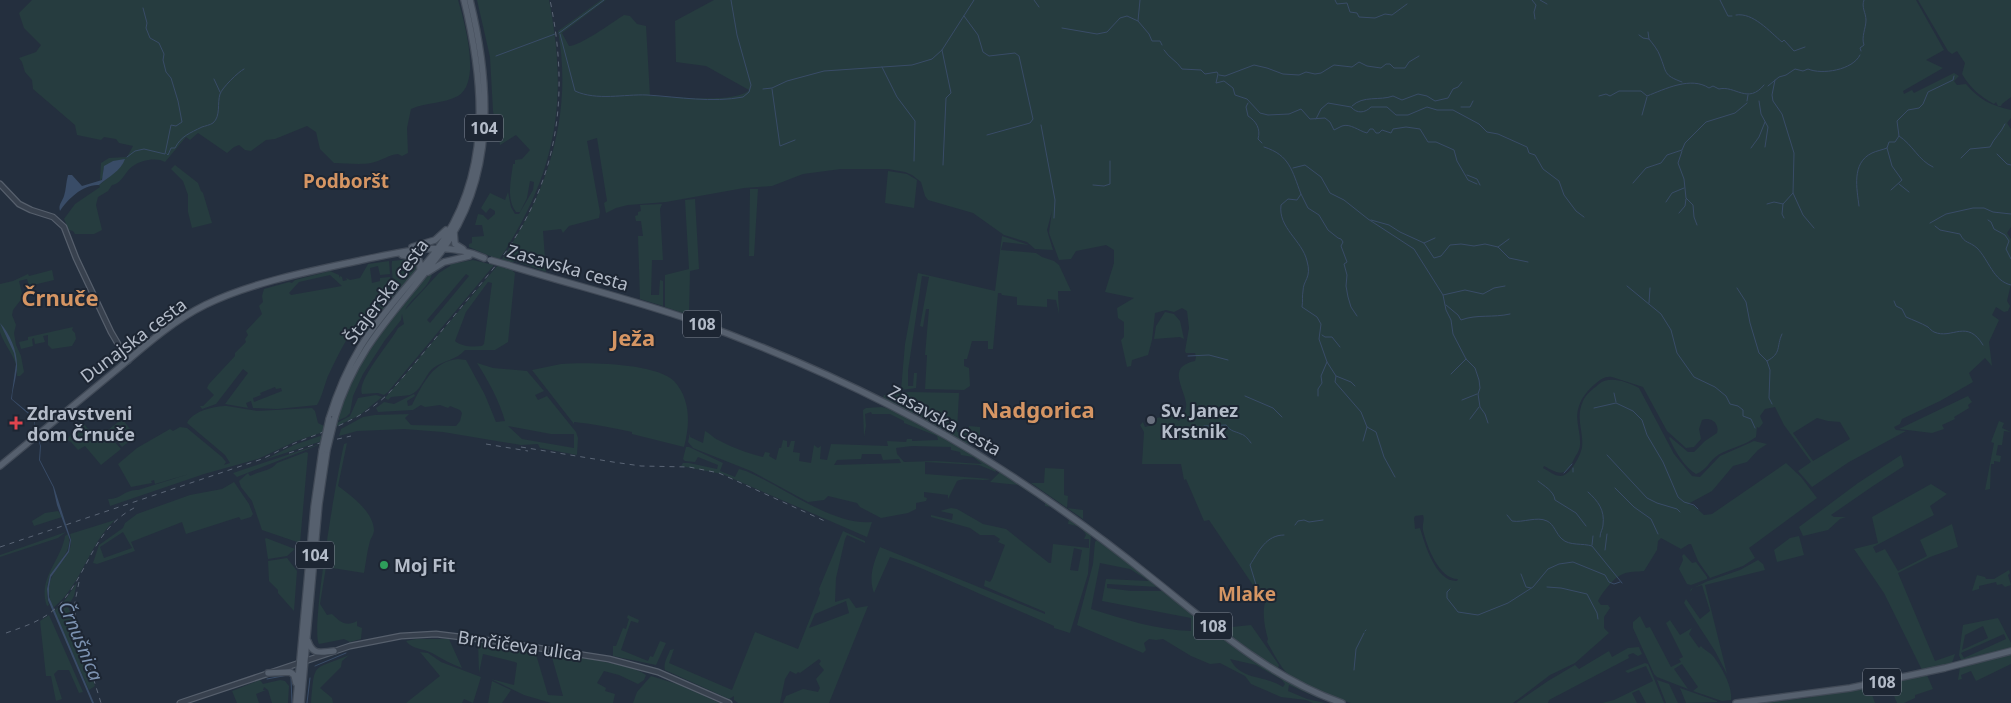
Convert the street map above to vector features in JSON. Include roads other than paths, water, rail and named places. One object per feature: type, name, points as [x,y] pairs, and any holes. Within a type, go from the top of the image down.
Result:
[{"type":"main road","name":"Štajerska cesta","points":[[332,418],[364,350],[416,284],[438,251],[452,223],[471,174],[478,145],[480,121],[478,68],[464,0]]},
{"type":"main road","name":"Štajerska cesta","points":[[301,703],[302,661],[314,507],[332,418],[343,381],[360,347],[420,271],[454,232],[469,197],[481,157],[485,112],[483,62],[470,0]]},
{"type":"main road","points":[[395,252],[435,240],[452,223]]},
{"type":"main road","points":[[416,284],[439,264],[472,255],[470,251],[457,246],[454,232]]},
{"type":"main road","name":"Dunajska cesta","points":[[334,267],[402,255],[438,251]]},
{"type":"main road","name":"Dunajska cesta","points":[[0,466],[170,326],[205,305],[248,289],[395,252],[438,251]]},
{"type":"main road","name":"Zasavska cesta","points":[[438,251],[472,255],[487,259],[688,319],[768,349],[885,403],[933,428],[1047,500],[1094,533],[1265,666],[1317,693],[1342,703]]},
{"type":"main road","points":[[402,255],[418,258],[420,271]]},
{"type":"main road","name":"Štajerska cesta","points":[[296,703],[297,686],[307,640],[325,451]]},
{"type":"main road","points":[[307,640],[315,652],[334,651]]},
{"type":"main road","name":"108","points":[[1736,703],[1850,688],[1946,668],[2011,651]]},
{"type":"main road","points":[[268,673],[291,672],[295,676],[297,686]]},
{"type":"street","points":[[0,184],[18,204],[52,217],[64,227],[76,258],[111,332],[128,361]]},
{"type":"street","name":"Brnčičeva ulica","points":[[180,703],[302,661],[367,642],[401,636],[456,635],[610,659],[658,672],[729,703]]},
{"type":"water","points":[[125,159],[121,167],[114,174],[99,185],[87,187],[76,193],[60,211],[68,175],[72,175],[82,186],[102,180],[104,166],[113,161]]},
{"type":"water","points":[[0,323],[11,341],[16,355],[17,368],[12,399],[34,417],[35,428],[33,418],[11,399],[16,364],[14,353]]},
{"type":"water","name":"Črnušnica","points":[[38,437],[41,446],[40,460],[54,487],[71,540],[69,552],[51,577],[49,597],[94,703],[92,703],[48,600],[47,589],[50,575],[68,551],[70,540],[57,505],[53,487],[39,460],[40,446]]},
{"type":"waterway","points":[[559,33],[604,0]]},
{"type":"waterway","points":[[560,34],[575,91],[583,94],[592,96],[647,95],[707,100],[743,97],[749,92],[751,85],[737,35],[731,0]]},
{"type":"waterway","points":[[763,89],[772,88],[787,81],[824,71],[912,65],[932,59],[942,50],[974,0]]},
{"type":"waterway","points":[[1034,0],[1039,7]]},
{"type":"waterway","points":[[1140,0],[1138,21],[1149,34],[1152,41],[1160,41],[1162,45]]},
{"type":"waterway","points":[[1335,0],[1337,4],[1347,3],[1350,12],[1357,13],[1359,17],[1375,18],[1385,14],[1392,15],[1407,4]]},
{"type":"waterway","points":[[1532,0],[1536,5],[1535,19]]},
{"type":"waterway","points":[[1540,0],[1547,4]]},
{"type":"waterway","points":[[1720,0],[1728,16],[1732,16]]},
{"type":"waterway","points":[[1861,51],[1860,48],[1864,45],[1866,20],[1864,0]]},
{"type":"waterway","points":[[127,157],[135,151],[144,149],[165,154],[171,125],[176,126],[182,122],[171,78],[166,72],[163,60],[164,54],[159,43],[150,38],[146,28],[147,23],[143,8]]},
{"type":"waterway","points":[[1736,15],[1742,15],[1755,20],[1782,42],[1784,40],[1794,51],[1805,47]]},
{"type":"waterway","points":[[964,16],[978,35],[983,52],[989,56],[1015,53],[1019,56],[1033,119],[1030,123],[987,135]]},
{"type":"waterway","points":[[1062,28],[1097,34],[1107,32],[1120,18],[1127,16],[1138,21]]},
{"type":"waterway","points":[[1648,32],[1649,39]]},
{"type":"waterway","points":[[496,56],[555,34]]},
{"type":"waterway","points":[[1639,35],[1649,39],[1654,45],[1669,75],[1682,82]]},
{"type":"waterway","points":[[942,50],[951,93],[946,98],[943,165]]},
{"type":"waterway","points":[[1164,50],[1182,69],[1201,70],[1205,74],[1217,72],[1216,83],[1224,81],[1233,88],[1235,95],[1247,99],[1260,113],[1268,115],[1289,114],[1301,109],[1310,119],[1325,118],[1330,122],[1334,130],[1345,125],[1367,133],[1370,129],[1373,129],[1376,133],[1382,130],[1391,133],[1393,129],[1406,127],[1420,129],[1428,142],[1436,142],[1454,150],[1457,161],[1468,180],[1477,184]]},
{"type":"waterway","points":[[1768,86],[1779,77],[1795,69],[1803,71],[1808,69],[1814,71],[1837,70],[1851,64],[1860,55]]},
{"type":"waterway","points":[[1219,75],[1225,76],[1254,65],[1283,74],[1299,75],[1306,72],[1321,73],[1334,65],[1352,67],[1359,62],[1367,66],[1381,68],[1386,64],[1390,64],[1394,68],[1405,68],[1409,62],[1419,56]]},
{"type":"waterway","points":[[882,67],[897,97],[915,121],[914,161]]},
{"type":"waterway","points":[[167,154],[186,135],[213,123],[217,117],[221,91],[230,80],[244,69]]},
{"type":"waterway","points":[[1859,206],[1857,177],[1858,170],[1865,157],[1887,148],[1889,142],[1895,142],[1899,136],[1897,121],[1908,110],[1919,108],[1923,104],[1928,92],[1953,80],[1954,76]]},
{"type":"waterway","points":[[214,79],[220,92]]},
{"type":"waterway","points":[[1775,80],[1772,95],[1773,101],[1782,114],[1794,153],[1793,193],[1803,215],[1814,228]]},
{"type":"waterway","points":[[1352,106],[1366,99],[1393,96],[1402,100],[1418,94],[1427,96],[1435,101],[1448,98],[1453,89],[1462,82]]},
{"type":"waterway","points":[[1599,96],[1606,94],[1610,96],[1619,91],[1641,91],[1647,96],[1686,83],[1752,94],[1764,85]]},
{"type":"waterway","points":[[772,89],[780,146],[795,140]]},
{"type":"waterway","points":[[1747,101],[1748,95]]},
{"type":"waterway","points":[[1642,115],[1647,97]]},
{"type":"waterway","points":[[1461,107],[1470,107],[1473,101]]},
{"type":"waterway","points":[[1759,101],[1761,114],[1768,127],[1765,147]]},
{"type":"waterway","points":[[1248,103],[1246,107],[1248,116],[1257,126],[1259,132],[1258,139],[1262,143]]},
{"type":"waterway","points":[[1316,119],[1321,109],[1328,103],[1351,107],[1361,112],[1371,107],[1387,107],[1396,115],[1408,115],[1427,107],[1437,110],[1453,110],[1479,124],[1487,132],[1498,134],[1527,147],[1529,153],[1535,155],[1543,169],[1559,181],[1564,195],[1576,211],[1584,217]]},
{"type":"waterway","points":[[1633,183],[1646,168],[1661,163],[1667,155],[1682,150],[1685,143],[1706,122],[1735,113],[1747,103]]},
{"type":"waterway","points":[[1751,148],[1759,137],[1765,122]]},
{"type":"waterway","points":[[1961,158],[1970,149],[1990,147],[2005,124]]},
{"type":"waterway","points":[[1041,125],[1055,200],[1054,218]]},
{"type":"waterway","points":[[1899,136],[1923,160],[1933,167]]},
{"type":"waterway","points":[[1264,147],[1273,150],[1285,159],[1301,194],[1297,200],[1288,199],[1281,205],[1281,213],[1283,220],[1307,261],[1308,275],[1303,287],[1302,307],[1317,317],[1321,324],[1319,339],[1327,362],[1336,376],[1335,382],[1361,412],[1367,427],[1376,432],[1384,457],[1395,477]]},
{"type":"waterway","points":[[1887,148],[1892,166],[1902,180],[1891,190]]},
{"type":"waterway","points":[[1682,151],[1678,163],[1684,179],[1686,198],[1693,205],[1697,225]]},
{"type":"waterway","points":[[1997,154],[2007,164],[2011,165]]},
{"type":"waterway","points":[[1093,185],[1104,186],[1110,184],[1110,161]]},
{"type":"waterway","points":[[1293,168],[1305,165],[1321,177],[1330,193],[1344,200],[1368,219],[1414,249],[1443,295],[1446,310],[1451,320],[1453,334],[1466,359],[1475,368],[1479,380],[1480,388],[1478,394],[1480,407],[1488,423]]},
{"type":"waterway","points":[[1467,175],[1477,179],[1480,185]]},
{"type":"waterway","points":[[1899,184],[1909,192]]},
{"type":"waterway","points":[[1666,202],[1672,193],[1684,188]]},
{"type":"waterway","points":[[1767,204],[1774,202],[1783,204],[1793,193]]},
{"type":"waterway","points":[[1301,194],[1308,208],[1319,215],[1328,230],[1343,242],[1341,246],[1347,262],[1344,264],[1347,275],[1348,297],[1351,307],[1357,316]]},
{"type":"waterway","points":[[1679,213],[1685,206],[1686,199]]},
{"type":"waterway","points":[[1783,204],[1782,214],[1784,218]]},
{"type":"waterway","points":[[1930,223],[1946,214],[1973,208],[1984,208],[1993,212],[2011,214]]},
{"type":"waterway","points":[[1371,220],[1389,225],[1424,243],[1434,258],[1441,256],[1450,245],[1474,246],[1485,244],[1498,247],[1509,258],[1528,262]]},
{"type":"waterway","points":[[1988,220],[1994,229],[2005,235],[2009,241],[2006,249],[2011,259]]},
{"type":"waterway","points":[[1935,226],[1940,230],[1960,234],[1965,241],[1977,248],[1995,275],[2011,285]]},
{"type":"waterway","points":[[1424,243],[1435,238]]},
{"type":"waterway","points":[[1498,247],[1509,239]]},
{"type":"waterway","points":[[1443,295],[1465,290],[1483,294],[1494,288],[1505,286]]},
{"type":"waterway","points":[[1627,286],[1661,314],[1671,330],[1677,353],[1694,377],[1715,387],[1726,396],[1730,404],[1738,406],[1743,410],[1743,416],[1751,419],[1755,428]]},
{"type":"waterway","points":[[1649,303],[1650,288]]},
{"type":"waterway","points":[[1737,288],[1746,302],[1759,353],[1767,361],[1770,370],[1769,398],[1772,404]]},
{"type":"waterway","points":[[1894,301],[1896,306],[1902,309],[1906,317],[1928,327],[1934,332],[1947,334],[1965,331],[1977,337],[1983,345]]},
{"type":"waterway","points":[[1446,305],[1461,320],[1473,317],[1510,314]]},
{"type":"waterway","points":[[1767,361],[1777,352],[1782,334]]},
{"type":"waterway","points":[[1322,335],[1332,337],[1340,347]]},
{"type":"waterway","points":[[1188,356],[1209,355],[1228,360]]},
{"type":"waterway","points":[[1451,374],[1466,359]]},
{"type":"waterway","points":[[1318,396],[1318,389],[1322,383],[1321,376],[1327,362]]},
{"type":"waterway","points":[[1336,376],[1351,382],[1355,386]]},
{"type":"waterway","points":[[1614,393],[1616,402]]},
{"type":"waterway","points":[[1462,400],[1477,394]]},
{"type":"waterway","points":[[1245,396],[1273,408],[1282,417]]},
{"type":"waterway","points":[[1594,408],[1616,403],[1633,411],[1642,420],[1647,435],[1663,462],[1678,497],[1698,509]]},
{"type":"waterway","points":[[1470,419],[1479,407]]},
{"type":"waterway","points":[[1204,426],[1226,425],[1231,430],[1244,435],[1251,443]]},
{"type":"waterway","points":[[1363,441],[1367,427]]},
{"type":"waterway","points":[[1607,455],[1647,498],[1677,509],[1680,512]]},
{"type":"waterway","points":[[1564,473],[1572,464]]},
{"type":"waterway","points":[[1538,481],[1551,491],[1555,500],[1576,513],[1586,526]]},
{"type":"waterway","points":[[1615,488],[1634,507],[1651,519],[1658,534]]},
{"type":"waterway","points":[[1588,492],[1598,502],[1602,510],[1603,525],[1600,537]]},
{"type":"waterway","points":[[1507,515],[1512,521],[1539,519],[1547,521],[1565,541],[1572,544],[1592,546],[1622,583]]},
{"type":"waterway","points":[[1295,525],[1298,521],[1323,520]]},
{"type":"waterway","points":[[1605,550],[1607,534]]},
{"type":"waterway","points":[[1257,588],[1250,565],[1260,549],[1268,541],[1284,535]]},
{"type":"waterway","points":[[1592,545],[1593,536]]},
{"type":"waterway","points":[[1450,589],[1447,592],[1447,598],[1458,612],[1478,615],[1508,603],[1533,587],[1548,569],[1559,564],[1573,562],[1605,575],[1609,582],[1614,584],[1620,582]]},
{"type":"waterway","points":[[1521,574],[1526,587],[1531,588]]},
{"type":"waterway","points":[[1547,587],[1587,594],[1597,613],[1598,619]]},
{"type":"waterway","points":[[1354,670],[1356,649],[1364,633]]},
{"type":"waterway","points":[[315,666],[346,653]]},
{"type":"waterway","points":[[267,679],[288,675]]},
{"type":"waterway","points":[[291,678],[292,703]]},
{"type":"waterway","points":[[307,703],[310,678]]},
{"type":"railway","points":[[0,547],[262,459],[357,416],[378,403],[388,394],[499,261],[529,213],[542,184],[551,154],[559,94],[559,63],[550,0]]},
{"type":"railway","points":[[289,453],[316,444],[351,436]]},
{"type":"railway","points":[[486,444],[528,451]]},
{"type":"railway","points":[[521,447],[641,466],[689,467],[719,473],[827,522]]},
{"type":"railway","points":[[6,633],[28,625],[54,610],[79,578],[101,538],[123,515],[138,506]]},
{"type":"railway","points":[[79,582],[75,602],[75,619],[101,703]]},
{"type":"place","name":"Sv. Janez Krstnik","points":[[1151,420]]},
{"type":"place","name":"Zdravstveni dom Črnuče","points":[[16,423]]},
{"type":"place","name":"Moj Fit","points":[[384,565]]},
{"type":"district","name":"Podboršt","points":[[346,181]]},
{"type":"district","name":"Črnuče","points":[[60,297]]},
{"type":"district","name":"Ježa","points":[[633,337]]},
{"type":"district","name":"Nadgorica","points":[[1038,409]]},
{"type":"district","name":"Mlake","points":[[1247,594]]}]
